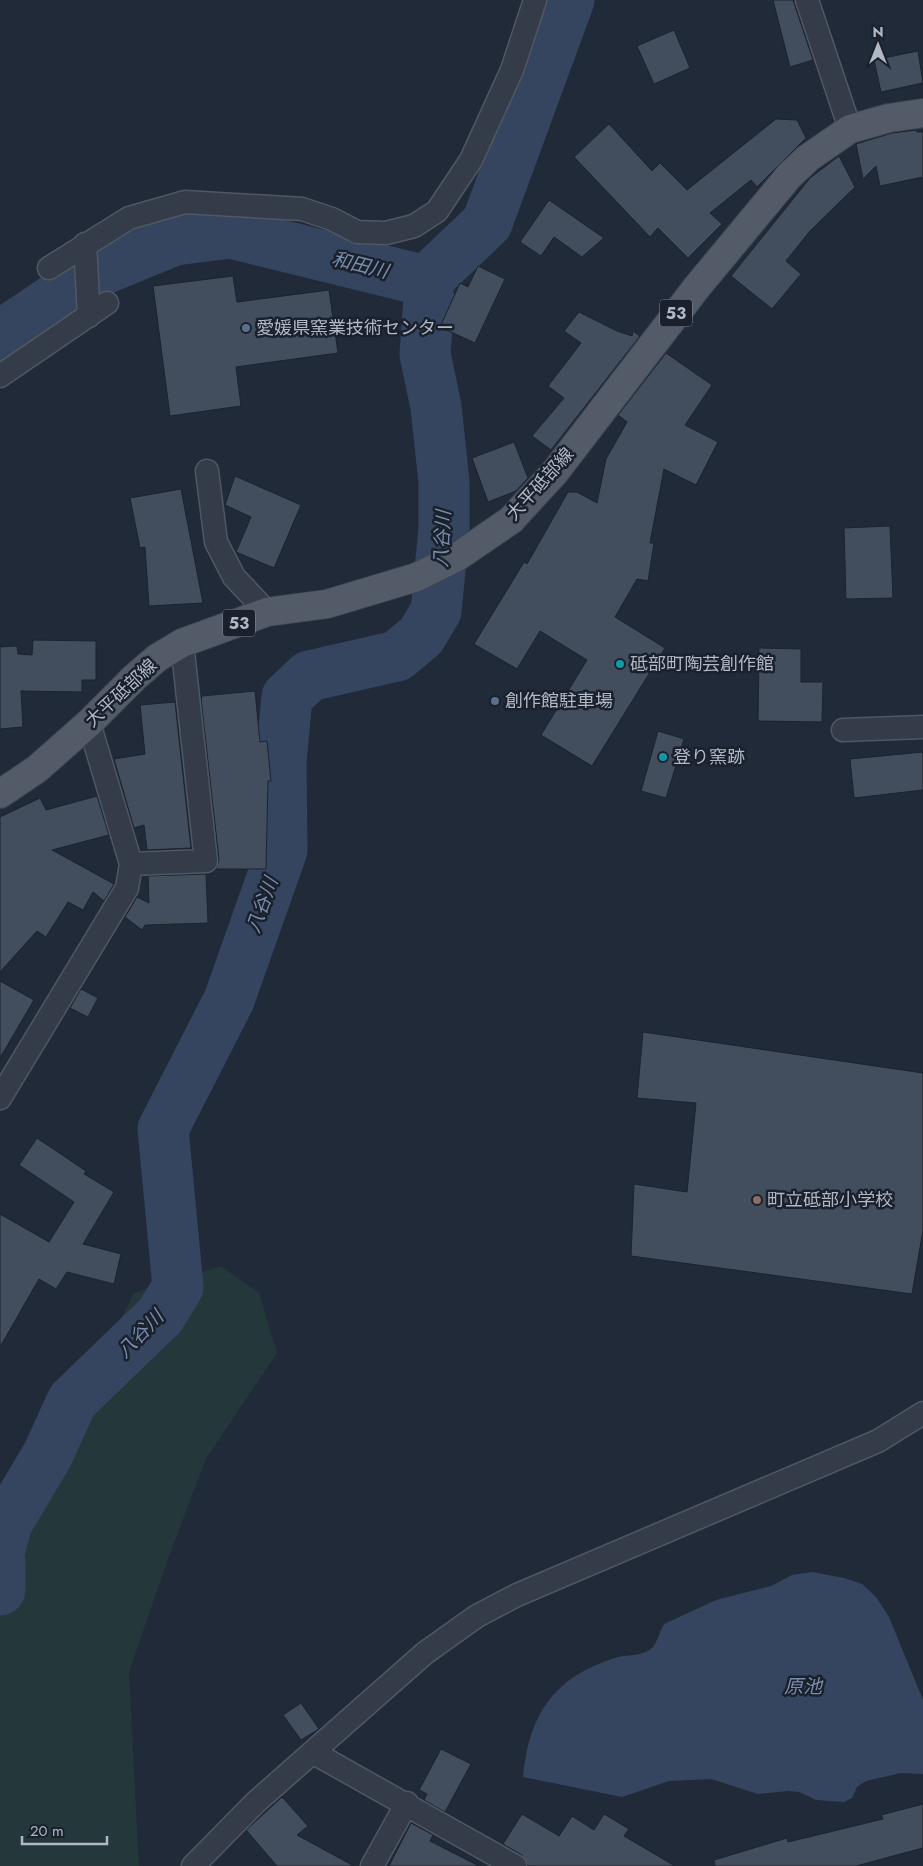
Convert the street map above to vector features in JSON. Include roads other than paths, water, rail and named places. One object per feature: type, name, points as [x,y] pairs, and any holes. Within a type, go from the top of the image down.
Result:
[{"type":"main road","name":"大平砥部線","points":[[0,794],[36,769],[89,724],[135,677],[157,658],[182,643],[268,612],[327,604],[417,577],[457,557],[511,520],[555,472],[601,409],[698,287],[783,183],[808,158],[850,129],[889,118],[923,113]]},
{"type":"street","points":[[49,268],[86,250],[129,218],[185,202],[302,209],[332,219],[357,232],[386,233],[414,226],[437,211],[471,160],[512,70],[535,0]]},
{"type":"street","points":[[807,0],[850,129]]},
{"type":"street","points":[[0,376],[95,308],[86,250]]},
{"type":"street","points":[[207,471],[216,542],[234,577],[268,612]]},
{"type":"street","points":[[131,864],[206,860],[182,643]]},
{"type":"street","points":[[0,1098],[127,888],[131,864],[89,724]]},
{"type":"street","points":[[843,730],[923,727]]},
{"type":"street","points":[[193,1866],[256,1802],[314,1753],[425,1653],[477,1616],[517,1595],[878,1441],[923,1414]]},
{"type":"street","points":[[314,1753],[407,1803],[515,1866]]},
{"type":"street","points":[[372,1866],[407,1803]]},
{"type":"water","name":"原池","points":[[812,1572],[844,1578],[862,1584],[876,1597],[889,1617],[923,1700],[923,1774],[901,1773],[866,1781],[857,1787],[852,1798],[844,1802],[816,1800],[799,1792],[788,1791],[758,1794],[711,1779],[669,1781],[622,1797],[523,1777],[531,1734],[539,1717],[548,1701],[561,1687],[576,1676],[594,1666],[615,1658],[648,1651],[655,1643],[664,1624],[716,1600],[771,1586],[792,1575]]},
{"type":"waterway","name":"和田川","points":[[426,281],[487,223],[569,0]]},
{"type":"waterway","name":"和田川","points":[[0,336],[92,274],[175,240],[231,233],[426,281]]},
{"type":"waterway","name":"八谷川","points":[[0,1548],[7,1523],[48,1454],[72,1401],[160,1316],[178,1287],[163,1129],[229,1000],[282,850],[281,761],[287,697],[309,676],[397,656],[421,636],[436,611],[444,529],[444,482],[436,407],[425,354],[429,300],[426,281]]},
{"type":"waterway","name":"八谷川","points":[[0,1562],[0,1590]]},
{"type":"place","name":"愛媛県窯業技術センター","points":[[246,328]]},
{"type":"place","name":"砥部町陶芸創作館","points":[[620,664]]},
{"type":"place","name":"創作館駐車場","points":[[495,701]]},
{"type":"place","name":"登り窯跡","points":[[663,757]]},
{"type":"place","name":"町立砥部小学校","points":[[757,1200]]}]
